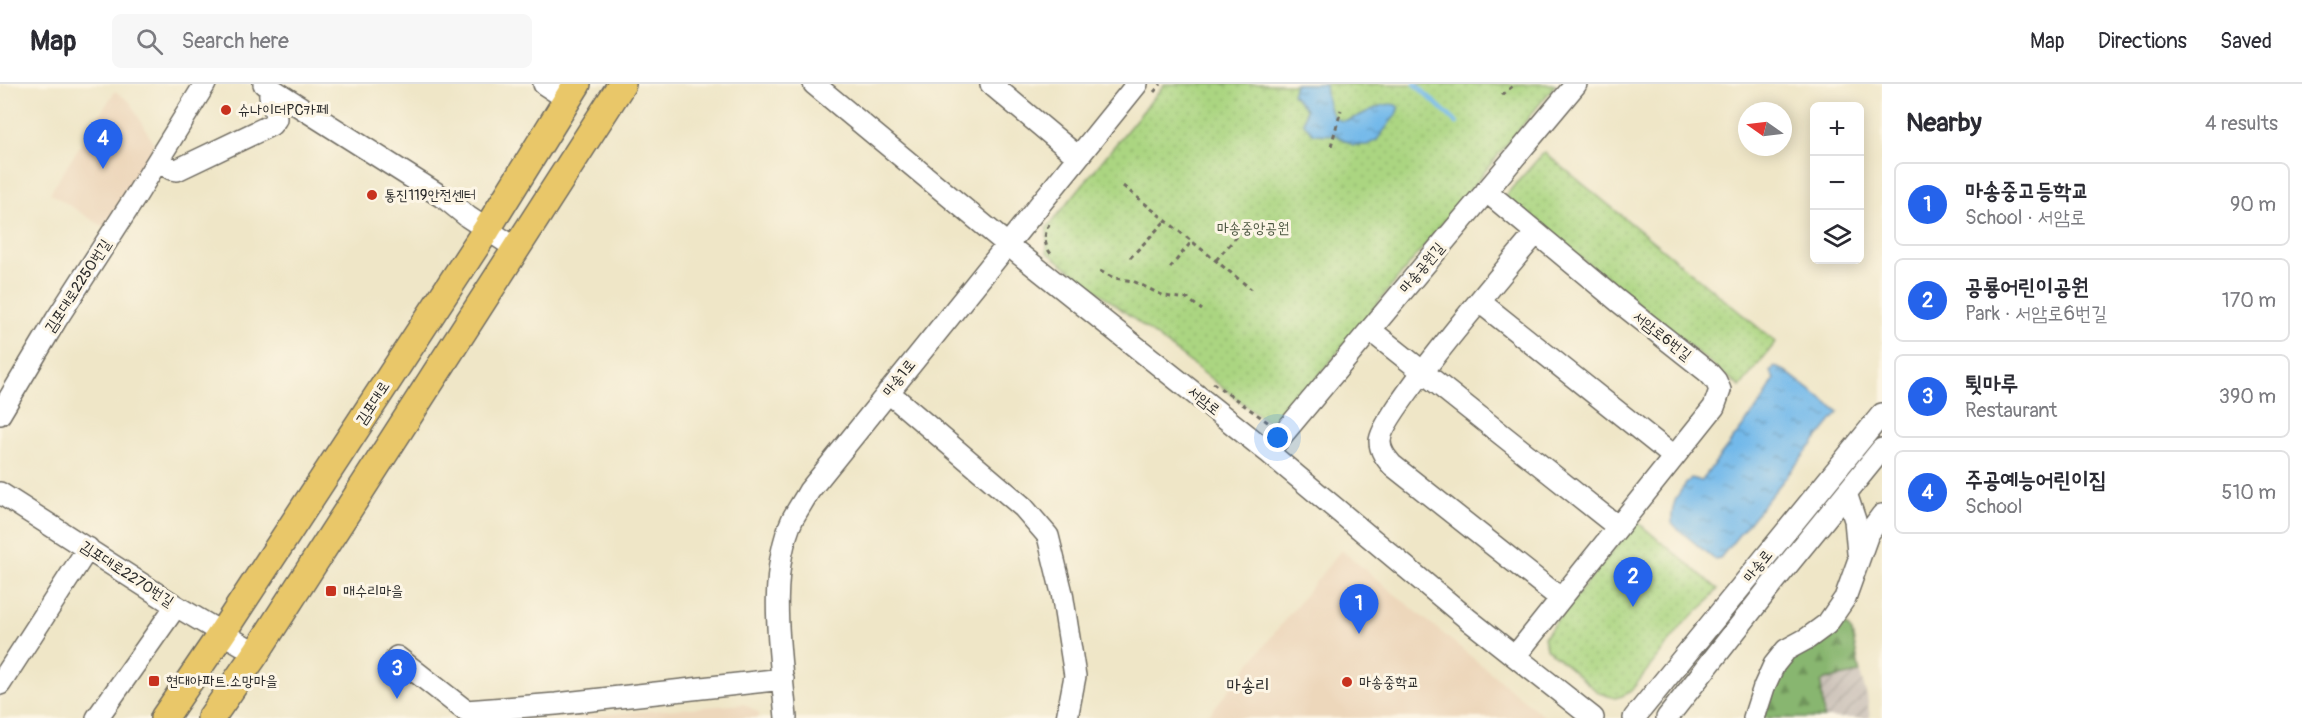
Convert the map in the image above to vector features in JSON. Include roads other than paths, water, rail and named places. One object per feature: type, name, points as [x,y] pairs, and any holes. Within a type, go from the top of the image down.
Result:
[{"type":"main road","points":[[211,718],[256,653],[622,84]]},
{"type":"main road","name":"김포대로","points":[[164,718],[487,229],[572,91]]},
{"type":"street","name":"김포대로2250번길","points":[[0,414],[56,320],[205,84]]},
{"type":"street","points":[[544,84],[572,91]]},
{"type":"street","name":"서암로","points":[[814,84],[1008,245],[1268,452],[1469,620],[1593,718]]},
{"type":"street","points":[[991,84],[1078,157]]},
{"type":"street","name":"마송공원길","points":[[1268,452],[1576,84]]},
{"type":"street","points":[[158,160],[171,169],[177,170],[271,125],[276,119],[276,112],[268,99],[267,86]]},
{"type":"street","points":[[267,86],[447,200],[517,249]]},
{"type":"street","name":"마송1로","points":[[786,718],[777,597],[781,561],[793,519],[809,491],[1078,157],[1145,89]]},
{"type":"street","name":"서암로6번길","points":[[1486,191],[1716,381],[1720,390],[1714,407],[1516,655]]},
{"type":"street","points":[[1536,233],[1423,373],[1386,423],[1380,440],[1383,454],[1392,465],[1560,598]]},
{"type":"street","points":[[1480,302],[1673,456]]},
{"type":"street","points":[[1370,330],[1617,527]]},
{"type":"street","points":[[888,392],[1023,507],[1048,536],[1062,593],[1075,676],[1067,718]]},
{"type":"street","name":"마송로","points":[[1634,718],[1882,414]]},
{"type":"street","name":"마송로","points":[[1667,718],[1882,450]]},
{"type":"street","name":"김포대로2270번길","points":[[0,493],[176,606],[256,653]]},
{"type":"street","points":[[1846,493],[1855,520],[1859,562]]},
{"type":"street","points":[[1754,718],[1764,687],[1774,666],[1786,650],[1827,624],[1845,598],[1868,534],[1882,515]]},
{"type":"street","points":[[0,684],[88,548]]},
{"type":"street","points":[[97,718],[176,606]]},
{"type":"street","points":[[397,657],[466,711],[556,704],[783,679]]},
{"type":"water","points":[[1295,84],[1325,84],[1328,106],[1334,117],[1342,121],[1385,105],[1396,105],[1399,108],[1398,112],[1377,140],[1367,145],[1353,145],[1336,135],[1314,134],[1303,123],[1306,109],[1292,94]]},
{"type":"water","points":[[1775,367],[1785,371],[1839,412],[1720,558],[1714,559],[1672,524],[1674,504],[1691,478],[1701,481],[1764,399],[1774,379],[1770,372]]},
{"type":"waterway","points":[[1415,84],[1457,123]]},
{"type":"place","name":"슈나이더PC카페","points":[[226,110]]},
{"type":"place","name":"주공예능어린이집","points":[[103,169]]},
{"type":"place","name":"통진119안전센터","points":[[372,195]]},
{"type":"place","name":"매수리마을","points":[[331,591]]},
{"type":"place","name":"공룡어린이공원","points":[[1633,607]]},
{"type":"place","name":"마송중고등학교","points":[[1359,634]]},
{"type":"place","name":"현대아파트.소망마을","points":[[154,681]]},
{"type":"place","name":"마송중학교","points":[[1347,682]]},
{"type":"place","name":"툇마루","points":[[397,699]]},
{"type":"district","name":"마송리","points":[[1248,685]]},
{"type":"park label","name":"마송중앙공원","points":[[1253,228]]}]
